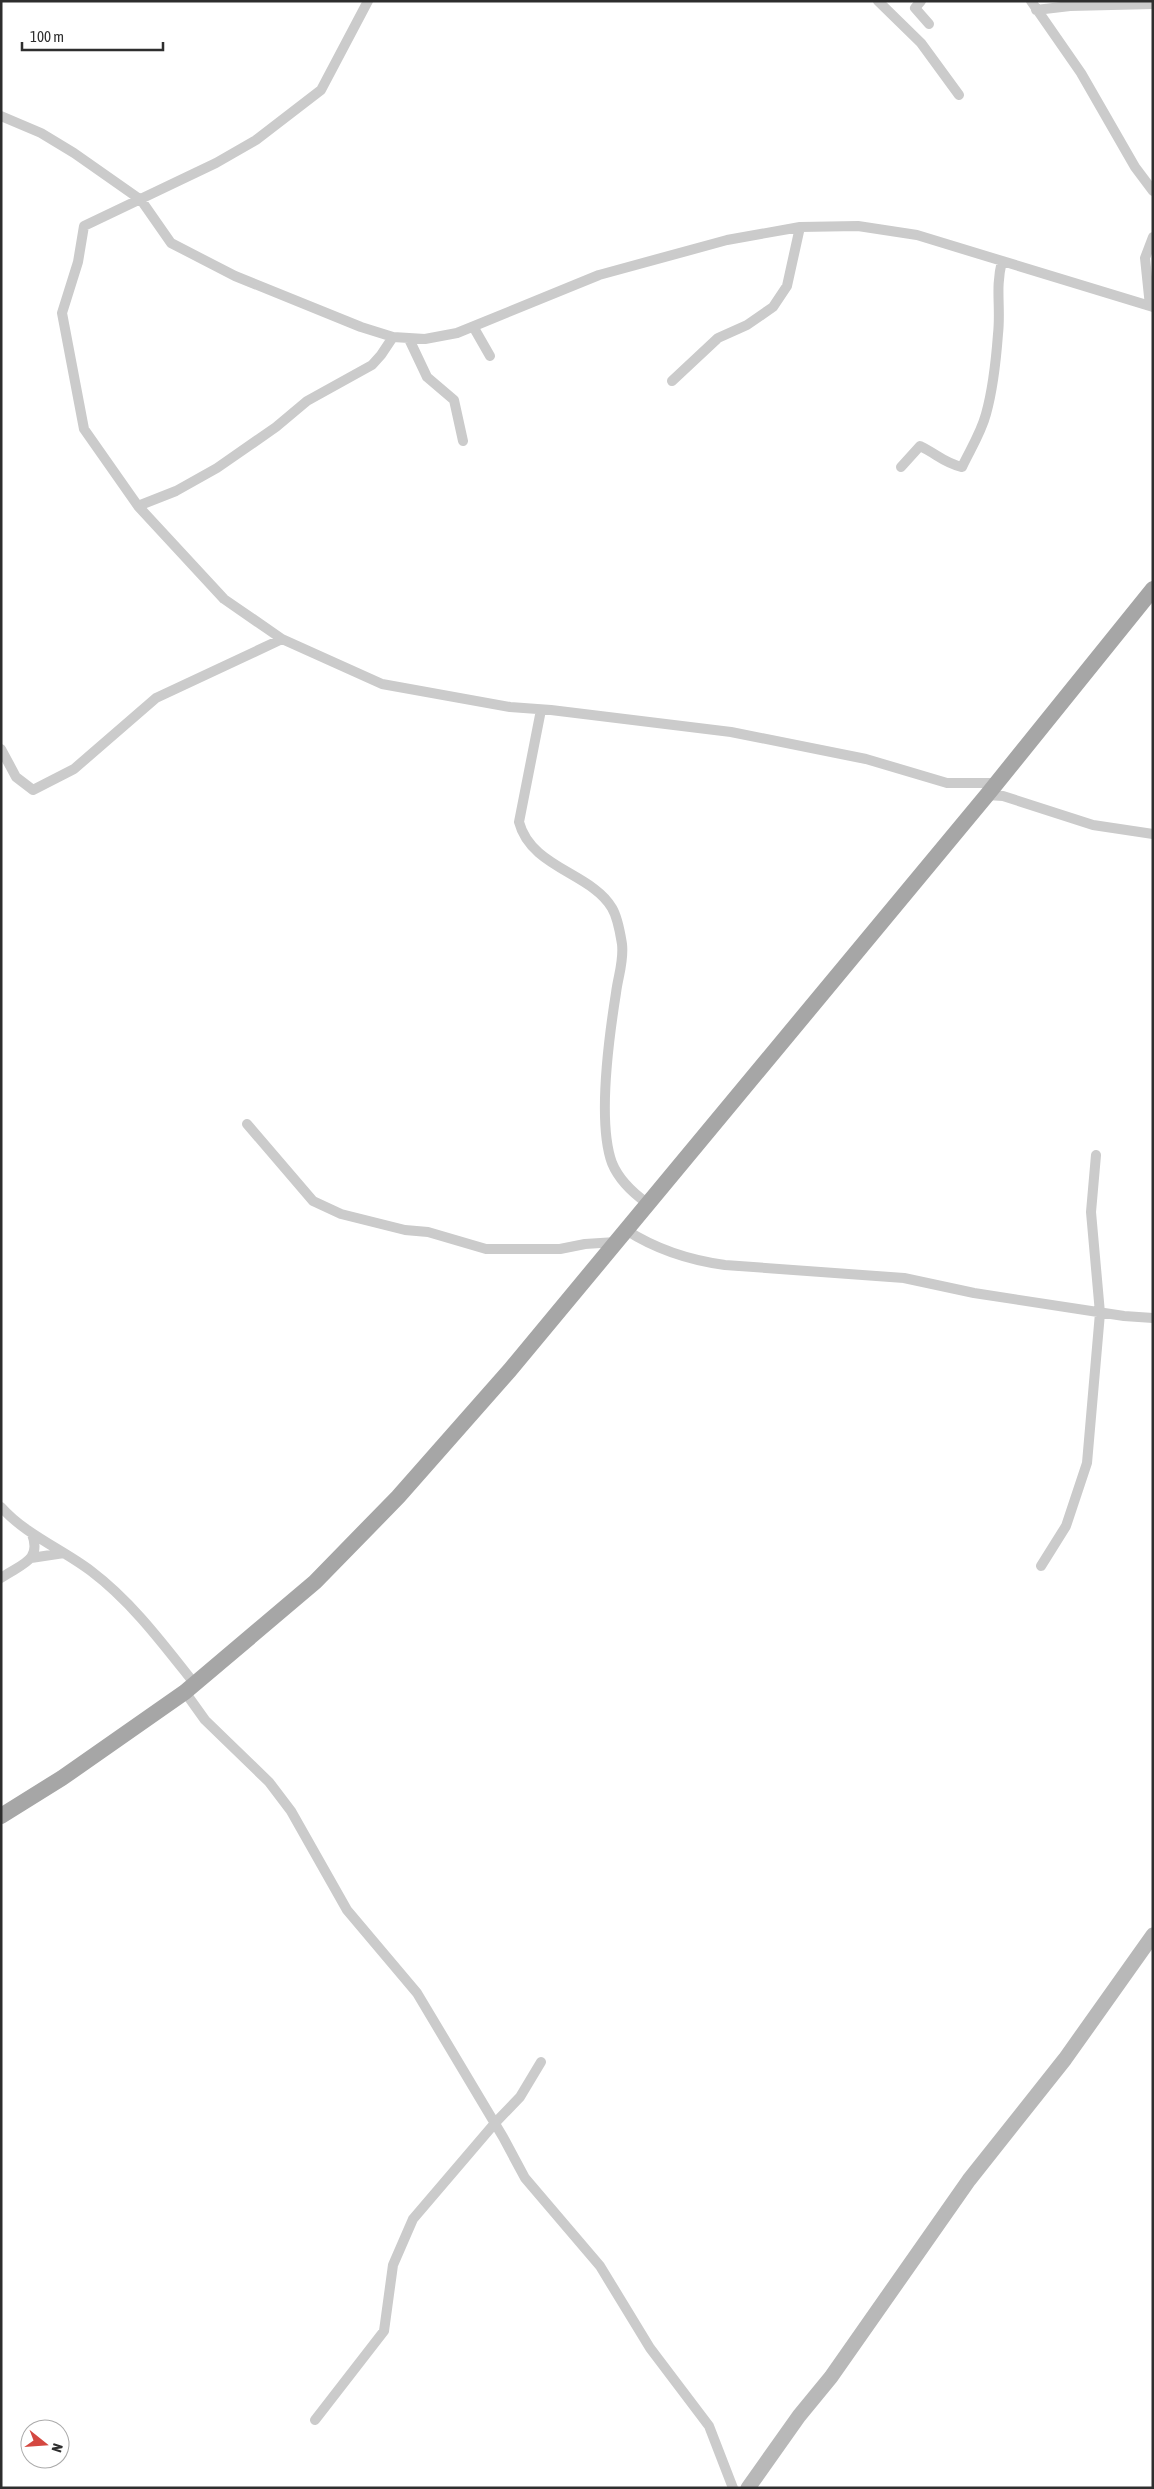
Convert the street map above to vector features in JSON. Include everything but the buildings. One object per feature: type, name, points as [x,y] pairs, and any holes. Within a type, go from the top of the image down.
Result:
[{"type":"main road","points":[[1,1816],[62,1778],[190,1688],[315,1582],[398,1497],[510,1370],[991,789],[1153,589]]},
{"type":"street","points":[[368,1],[321,90],[256,140],[216,163],[84,226],[78,262],[62,313],[84,429],[138,506],[224,599],[282,638],[382,684],[510,707],[731,732],[866,759],[947,783],[991,789],[1003,796],[1092,825],[1153,834]]},
{"type":"street","points":[[878,1],[921,43],[959,95]]},
{"type":"street","points":[[921,1],[915,8],[930,24]]},
{"type":"street","points":[[1034,6],[1153,4]]},
{"type":"street","points":[[1034,6],[1081,73],[1135,167],[1153,191]]},
{"type":"street","points":[[1,116],[42,133],[141,200],[171,243],[235,276],[361,327],[393,337],[409,339],[436,338],[474,328],[599,275],[727,240],[800,227],[858,226],[917,235],[1151,306],[1145,258],[1153,237]]},
{"type":"street","points":[[672,381],[718,338],[747,325],[773,307],[787,286],[800,227]]},
{"type":"street","points":[[901,467],[920,446],[935,453],[946,464],[962,467],[986,416],[996,364],[999,331],[997,282],[1002,261]]},
{"type":"street","points":[[474,328],[490,356]]},
{"type":"street","points":[[138,506],[176,491],[217,468],[276,427],[307,401],[372,365],[393,337]]},
{"type":"street","points":[[409,339],[427,377],[454,400],[463,441]]},
{"type":"street","points":[[1,749],[16,777],[33,790],[74,769],[156,698],[282,638]]},
{"type":"street","points":[[541,710],[519,822],[521,831],[545,858],[602,896],[612,907],[618,922],[622,946],[622,968],[616,990],[605,1092],[606,1137],[612,1164],[622,1179],[647,1203]]},
{"type":"street","points":[[247,1124],[313,1202],[341,1214],[405,1230],[428,1232],[486,1249],[560,1249],[621,1236],[698,1261],[725,1265],[904,1278],[974,1293],[1100,1313],[1153,1318]]},
{"type":"street","points":[[1041,1566],[1066,1526],[1087,1463],[1100,1313],[1092,1212],[1096,1155]]},
{"type":"street","points":[[1,1507],[11,1518],[32,1534],[92,1572],[136,1613],[190,1688],[206,1720],[265,1777],[291,1811],[347,1910],[417,1993],[495,2123],[524,2178],[600,2266],[650,2348],[709,2426],[733,2488]]},
{"type":"street","points":[[31,1558],[37,1546],[32,1534]]},
{"type":"street","points":[[1,1578],[31,1558],[64,1553]]},
{"type":"street","points":[[748,2488],[799,2416],[831,2377],[969,2180],[1065,2058],[1153,1935]]},
{"type":"street","points":[[315,2420],[384,2331],[393,2265],[413,2219],[495,2123],[520,2097],[541,2062]]}]
